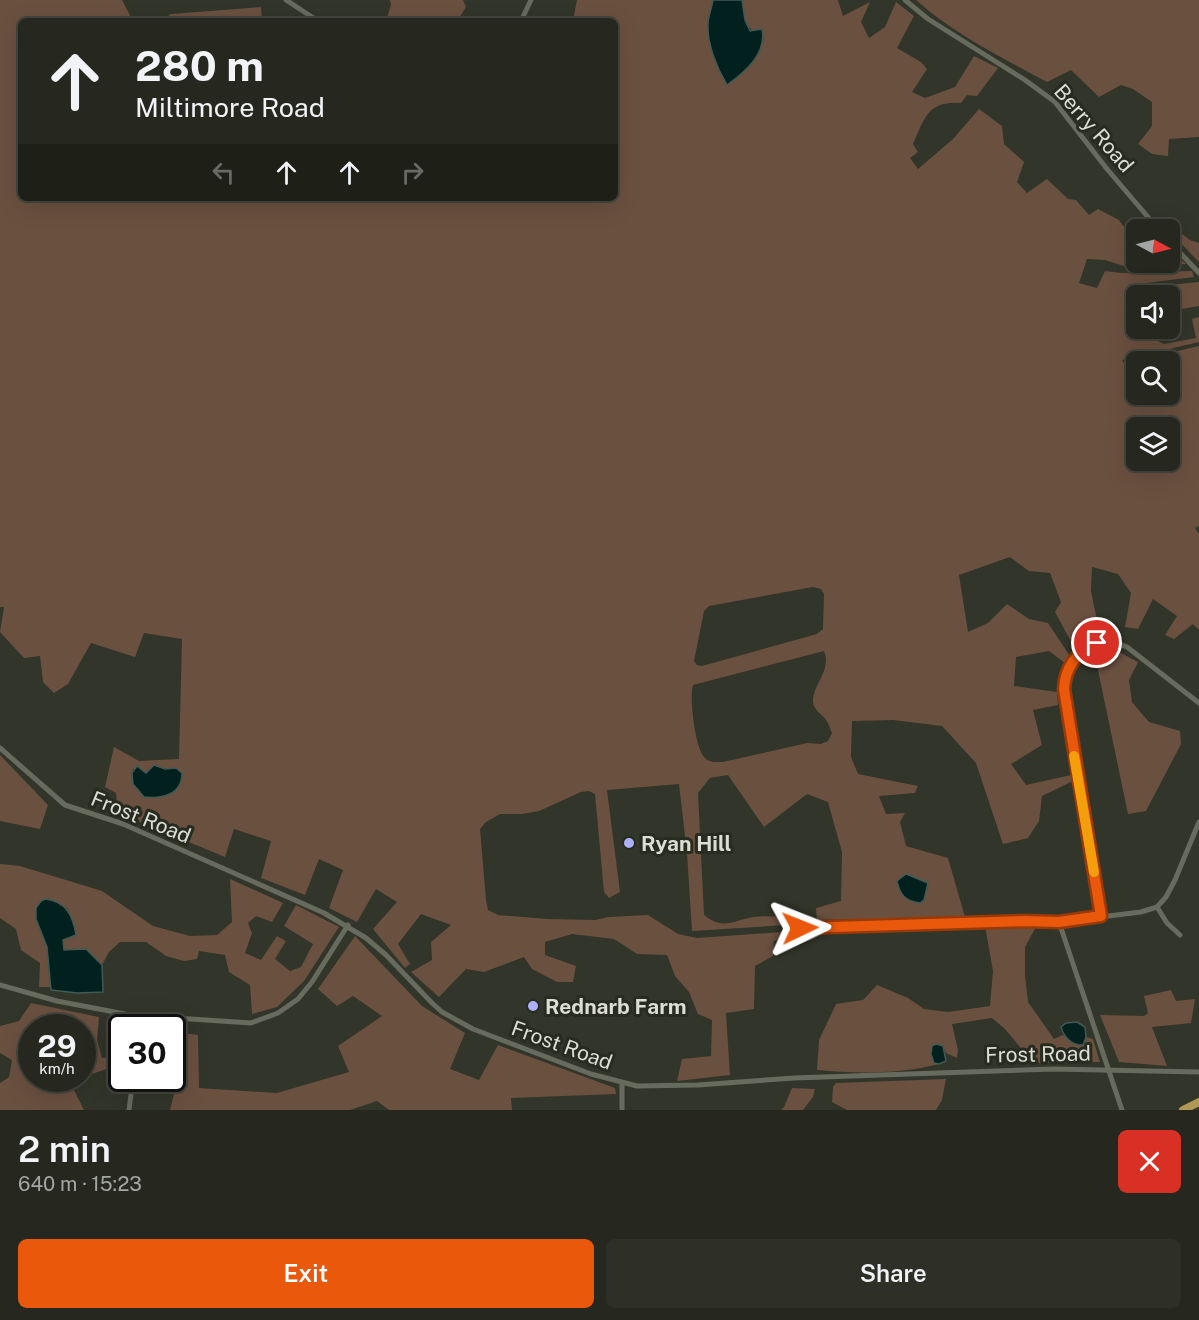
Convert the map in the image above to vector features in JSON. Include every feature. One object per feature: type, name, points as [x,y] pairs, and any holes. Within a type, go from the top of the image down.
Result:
[{"type":"main road","points":[[1183,1110],[1199,1102]]},
{"type":"street","points":[[286,0],[313,18]]},
{"type":"street","points":[[522,18],[531,0]]},
{"type":"street","name":"Berry Road","points":[[905,0],[928,19],[1025,80],[1055,102],[1150,219]]},
{"type":"street","points":[[1180,253],[1199,273]]},
{"type":"street","points":[[1101,916],[1066,708],[1064,682],[1069,667],[1078,655],[1097,643],[1120,644],[1199,703]]},
{"type":"street","name":"Frost Road","points":[[0,748],[65,805],[123,824],[348,925],[376,946],[421,994],[453,1019],[538,1055],[622,1083],[652,1087],[817,1077],[1046,1069],[1199,1072]]},
{"type":"street","points":[[800,928],[1059,922],[1157,908],[1175,880],[1199,822]]},
{"type":"street","points":[[1157,908],[1167,923],[1180,935]]},
{"type":"street","points":[[1059,922],[1122,1110]]},
{"type":"street","points":[[186,1020],[245,1023],[270,1017],[289,1007],[306,990],[348,925]]},
{"type":"street","points":[[0,985],[76,1006],[123,1014]]},
{"type":"street","points":[[622,1083],[622,1110]]},
{"type":"street","points":[[129,1110],[131,1092]]},
{"type":"shaded area","points":[[0,0],[122,0],[131,18],[18,18],[18,201],[618,201],[618,18],[574,18],[577,0],[713,0],[710,42],[715,58],[761,43],[764,38],[749,27],[742,0],[838,0],[843,16],[870,2],[861,22],[869,38],[885,27],[896,2],[914,16],[897,48],[921,62],[927,69],[912,92],[925,98],[955,87],[974,56],[998,68],[977,96],[967,95],[961,103],[941,105],[929,113],[913,144],[918,152],[910,158],[918,169],[953,139],[979,109],[1002,126],[1004,144],[1024,162],[1017,182],[1027,193],[1047,179],[1068,199],[1076,200],[1089,215],[1098,209],[1119,220],[1126,230],[1126,267],[1105,260],[1087,259],[1079,283],[1097,288],[1105,271],[1180,273],[1192,271],[1194,277],[1146,283],[1146,285],[1126,285],[1126,339],[1154,339],[1164,344],[1196,338],[1192,319],[1199,317],[1199,342],[1160,351],[1126,351],[1126,359],[1122,360],[1126,366],[1126,405],[1180,405],[1180,351],[1178,351],[1199,346],[1199,526],[1195,528],[1199,534],[1199,630],[1193,624],[1174,639],[1165,635],[1177,616],[1153,599],[1138,629],[1125,627],[1131,593],[1118,574],[1092,567],[1091,591],[1100,635],[1076,651],[1055,612],[1061,602],[1050,573],[1029,571],[1010,557],[959,575],[968,632],[988,623],[1007,604],[1029,619],[1048,623],[1070,656],[1066,664],[1049,651],[1016,657],[1014,686],[1057,692],[1058,705],[1033,710],[1042,745],[1011,764],[1026,785],[1071,775],[1073,781],[1042,796],[1039,821],[1028,838],[1003,844],[976,763],[942,726],[893,720],[852,721],[851,757],[858,774],[918,786],[915,793],[879,796],[886,814],[905,813],[900,822],[906,846],[948,858],[965,917],[817,920],[816,908],[841,901],[842,852],[828,802],[807,794],[764,827],[728,775],[710,778],[698,793],[704,915],[711,920],[723,923],[766,916],[802,918],[802,924],[692,931],[687,853],[679,784],[607,790],[620,892],[609,898],[604,892],[595,794],[589,791],[581,792],[539,811],[500,814],[486,822],[480,829],[488,910],[498,915],[595,920],[648,915],[678,934],[697,938],[796,931],[795,936],[774,941],[773,956],[755,966],[754,1009],[726,1013],[730,1075],[677,1081],[682,1059],[711,1056],[712,1020],[698,1014],[689,992],[675,976],[667,955],[637,954],[614,939],[572,934],[545,942],[545,955],[576,966],[573,982],[557,982],[532,969],[524,957],[484,972],[466,969],[439,997],[411,972],[432,960],[431,942],[451,925],[421,914],[398,944],[410,964],[405,968],[373,929],[397,902],[376,889],[357,922],[329,908],[343,870],[319,859],[305,895],[261,878],[271,841],[234,829],[225,857],[118,813],[116,793],[105,787],[114,747],[139,761],[179,759],[182,639],[144,633],[135,657],[91,643],[68,684],[54,693],[43,682],[40,656],[24,658],[0,632],[4,607],[0,607]],"holes":[[[813,587],[821,589],[824,594],[823,629],[817,634],[702,666],[697,665],[694,661],[704,611],[709,606]],[[824,651],[826,658],[824,671],[813,701],[814,707],[826,720],[832,733],[828,741],[821,744],[807,743],[723,762],[709,761],[701,753],[694,723],[693,685]],[[168,768],[182,777],[176,788],[162,796],[144,797],[134,784],[133,769],[142,769],[145,773]]]},
{"type":"shaded area","points":[[390,0],[463,0],[466,7],[459,18],[387,18],[391,5]]},
{"type":"shaded area","points":[[916,0],[1199,0],[1199,137],[1169,139],[1168,156],[1152,154],[1138,144],[1152,126],[1152,102],[1133,89],[1121,85],[1099,97],[1071,70],[1047,82],[962,35]]},
{"type":"shaded area","points":[[261,7],[262,18],[165,18],[171,14]]},
{"type":"shaded area","points":[[1180,233],[1199,243],[1199,262],[1180,242]]},
{"type":"shaded area","points":[[1199,282],[1199,306],[1180,309],[1180,285],[1168,285]]},
{"type":"shaded area","points":[[1094,651],[1117,651],[1138,662],[1129,680],[1132,702],[1149,722],[1180,731],[1181,744],[1146,811],[1128,814]]},
{"type":"shaded area","points":[[0,755],[48,805],[40,829],[0,821]]},
{"type":"shaded area","points":[[0,864],[20,866],[102,891],[153,926],[190,936],[217,935],[232,922],[230,879],[283,903],[272,922],[256,916],[248,923],[252,933],[245,953],[261,960],[277,936],[286,941],[275,959],[290,971],[301,967],[313,944],[284,926],[296,905],[339,927],[304,981],[277,1007],[252,1014],[250,985],[229,972],[225,955],[199,951],[197,959],[184,961],[166,956],[146,942],[120,942],[109,952],[102,965],[86,949],[64,950],[62,940],[74,925],[67,908],[39,928],[47,947],[50,987],[39,987],[40,963],[21,950],[16,929],[0,918]]},
{"type":"shaded area","points":[[1037,925],[1025,947],[1028,1002],[1054,1039],[1063,1035],[1073,1043],[1083,1045],[1086,1037],[1093,1039],[1100,1062],[1022,1063],[1020,1047],[992,1018],[952,1024],[958,1050],[957,1058],[946,1053],[943,1046],[934,1062],[939,1064],[909,1070],[879,1072],[817,1070],[819,1040],[836,1004],[863,1000],[877,985],[908,998],[924,1009],[948,1012],[990,1006],[993,971],[985,926]]},
{"type":"shaded area","points":[[355,936],[422,1006],[465,1033],[450,1069],[479,1080],[498,1045],[615,1088],[616,1094],[511,1098],[512,1110],[389,1110],[377,1101],[350,1110],[170,1110],[174,1092],[186,1092],[186,1034],[198,1035],[199,1088],[277,1093],[349,1072],[338,1046],[382,1016],[353,996],[337,1006],[318,989]]},
{"type":"shaded area","points":[[1171,990],[1176,1001],[1195,999],[1191,1023],[1152,1027],[1167,1066],[1119,1062],[1100,1015],[1144,1016],[1148,1013],[1144,996]]},
{"type":"shaded area","points":[[31,1003],[84,1014],[24,1014]]},
{"type":"shaded area","points":[[96,1016],[99,1017],[97,1040],[102,1058],[108,1057],[108,1068],[96,1073]]},
{"type":"shaded area","points":[[18,1021],[18,1092],[75,1092],[84,1110],[0,1110],[0,1083],[9,1077],[12,1060],[0,1053],[0,1026]]},
{"type":"shaded area","points":[[946,1079],[942,1100],[936,1110],[847,1110],[832,1102],[833,1087],[836,1083]]},
{"type":"shaded area","points":[[792,1088],[815,1089],[813,1097],[803,1110],[781,1110],[784,1107]]},
{"type":"water","points":[[713,0],[742,0],[745,20],[750,31],[762,29],[761,46],[753,62],[727,85],[716,64],[709,40],[708,21]]},
{"type":"water","points":[[154,765],[165,769],[176,768],[182,773],[181,780],[179,786],[170,794],[144,797],[133,784],[132,773],[137,766],[146,773]]},
{"type":"water","points":[[906,874],[928,883],[924,900],[920,903],[910,901],[900,890],[897,881]]},
{"type":"water","points":[[45,899],[63,906],[73,922],[76,935],[63,940],[64,950],[86,949],[102,965],[103,992],[77,993],[51,990],[47,947],[36,919],[36,908]]},
{"type":"water","points":[[1077,1022],[1085,1027],[1086,1037],[1083,1045],[1069,1040],[1061,1027],[1066,1023]]},
{"type":"water","points":[[936,1044],[943,1046],[946,1061],[939,1064],[934,1063],[931,1054],[932,1046]]},
{"type":"slow traffic","points":[[1074,756],[1094,872]]},
{"type":"place","name":"Ryan Hill","points":[[629,843]]},
{"type":"place","name":"Rednarb Farm","points":[[533,1006]]},
{"type":"route","points":[[800,928],[1036,920],[1059,922],[1101,916],[1064,689],[1066,675],[1073,661],[1083,650],[1097,643]]}]
